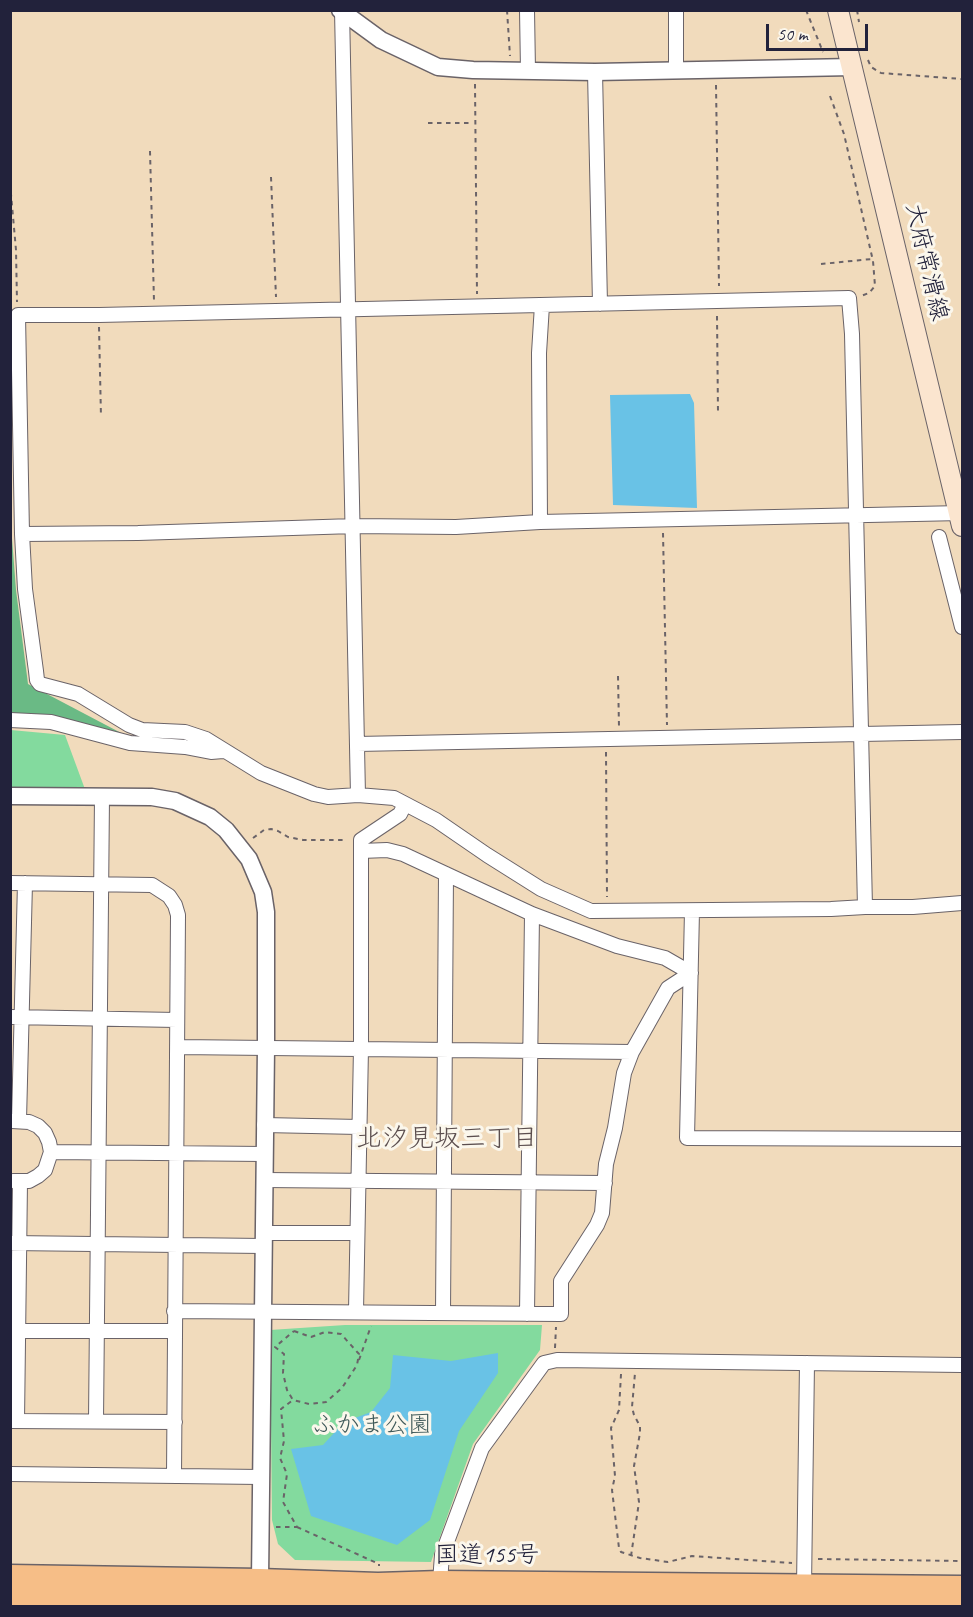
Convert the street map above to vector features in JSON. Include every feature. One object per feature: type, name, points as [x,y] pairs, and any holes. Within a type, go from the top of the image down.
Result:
[{"type":"highway","name":"国道155号","points":[[10,1576],[378,1584],[440,1582],[963,1587]]},
{"type":"highway","name":"国道155号","points":[[10,1597],[171,1602],[963,1606]]},
{"type":"main road","name":"大府常滑線","points":[[838,10],[861,63],[961,518]]},
{"type":"street","points":[[527,10],[528,71]]},
{"type":"street","points":[[676,10],[676,71]]},
{"type":"street","points":[[341,11],[381,40],[438,67],[595,72],[825,67],[861,63]]},
{"type":"street","points":[[341,11],[354,526],[358,795]]},
{"type":"street","points":[[595,72],[600,304]]},
{"type":"street","points":[[865,907],[853,345],[849,298],[18,315],[15,405],[25,589],[36,671],[40,684],[78,694],[142,730],[185,732],[206,739],[261,772],[314,794],[394,798],[436,820],[541,889],[591,911],[831,909],[963,903]]},
{"type":"street","points":[[540,522],[539,353],[542,305]]},
{"type":"street","points":[[22,534],[354,526],[456,527],[540,522],[855,516],[961,518]]},
{"type":"street","points":[[939,537],[963,627]]},
{"type":"street","points":[[10,720],[51,722],[130,742],[211,752],[223,751]]},
{"type":"street","points":[[357,744],[963,732]]},
{"type":"street","points":[[10,796],[152,797],[175,801],[210,817],[226,830],[241,848],[257,875],[263,892],[266,912],[266,1047],[260,1580]]},
{"type":"street","points":[[96,1421],[102,796]]},
{"type":"street","points":[[361,845],[400,814],[405,804]]},
{"type":"street","points":[[361,845],[403,854],[532,914],[596,939],[665,958],[691,973]]},
{"type":"street","points":[[356,1311],[361,1048],[361,845]]},
{"type":"street","points":[[442,1313],[446,874]]},
{"type":"street","points":[[174,1476],[175,1422],[174,1311],[178,915],[169,896],[153,885],[18,883],[15,1121],[29,1122],[38,1126],[50,1142],[51,1152],[45,1170],[38,1176],[29,1181],[15,1182],[14,1421],[175,1422]]},
{"type":"street","points":[[692,911],[687,1138],[963,1139]]},
{"type":"street","points":[[527,1314],[532,914]]},
{"type":"street","points":[[174,1311],[561,1314],[561,1281],[597,1225],[602,1213],[606,1164],[615,1128],[624,1073],[632,1052],[668,988],[691,973]]},
{"type":"street","points":[[16,1017],[177,1020]]},
{"type":"street","points":[[178,1047],[632,1052]]},
{"type":"street","points":[[264,1125],[359,1127]]},
{"type":"street","points":[[51,1152],[264,1154]]},
{"type":"street","points":[[264,1180],[604,1183]]},
{"type":"street","points":[[15,1243],[175,1244],[357,1233]]},
{"type":"street","points":[[14,1331],[174,1331]]},
{"type":"street","points":[[440,1582],[442,1555],[482,1448],[544,1363],[557,1360],[963,1365]]},
{"type":"street","points":[[804,1587],[807,1363]]},
{"type":"street","points":[[10,1474],[261,1477]]},
{"type":"path","points":[[507,10],[511,70]]},
{"type":"path","points":[[806,10],[822,46],[825,67]]},
{"type":"path","points":[[857,10],[861,30]]},
{"type":"path","points":[[861,63],[881,73],[963,79]]},
{"type":"path","points":[[476,70],[474,123],[477,306]]},
{"type":"path","points":[[714,70],[717,102],[718,413]]},
{"type":"path","points":[[830,96],[844,134],[875,279],[873,289],[859,297],[849,298]]},
{"type":"path","points":[[428,123],[474,123]]},
{"type":"path","points":[[150,151],[154,313]]},
{"type":"path","points":[[272,177],[276,310]]},
{"type":"path","points":[[10,183],[16,250],[18,315]]},
{"type":"path","points":[[821,264],[872,259]]},
{"type":"path","points":[[99,315],[101,417]]},
{"type":"path","points":[[662,521],[667,739]]},
{"type":"path","points":[[607,912],[612,740],[618,676]]},
{"type":"path","points":[[241,848],[264,830],[271,829],[288,837],[303,840],[361,845]]},
{"type":"path","points":[[357,1365],[359,1354],[341,1334],[325,1332],[311,1337],[294,1331],[276,1347],[284,1354],[283,1372],[287,1390],[293,1400],[309,1404],[326,1402],[342,1388],[357,1365],[370,1332],[373,1311]]},
{"type":"path","points":[[556,1314],[557,1360]]},
{"type":"path","points":[[621,1361],[619,1410],[611,1428],[615,1476],[612,1490],[619,1548],[624,1554],[668,1562],[692,1556],[804,1561],[963,1561]]},
{"type":"path","points":[[631,1556],[639,1502],[634,1466],[640,1426],[632,1407],[636,1361]]},
{"type":"path","points":[[293,1400],[281,1409],[284,1441],[280,1458],[287,1474],[283,1502],[297,1527]]},
{"type":"path","points":[[260,1526],[297,1527],[380,1563],[378,1584]]},
{"type":"green space","points":[[10,512],[16,590],[28,684],[123,734],[63,718],[11,713]]},
{"type":"green space","points":[[11,730],[65,735],[86,792],[11,790]]},
{"type":"green space","name":"ふかま公園","points":[[345,1325],[542,1325],[540,1350],[473,1444],[431,1562],[295,1560],[278,1544],[272,1520],[270,1330]]},
{"type":"water","points":[[690,394],[694,403],[697,508],[613,505],[610,395]]},
{"type":"water","points":[[498,1353],[498,1373],[459,1431],[430,1520],[397,1545],[311,1516],[291,1449],[323,1445],[344,1422],[371,1412],[390,1388],[393,1355],[451,1361]]},
{"type":"district","name":"北汐見坂三丁目","points":[[447,1139]]}]
